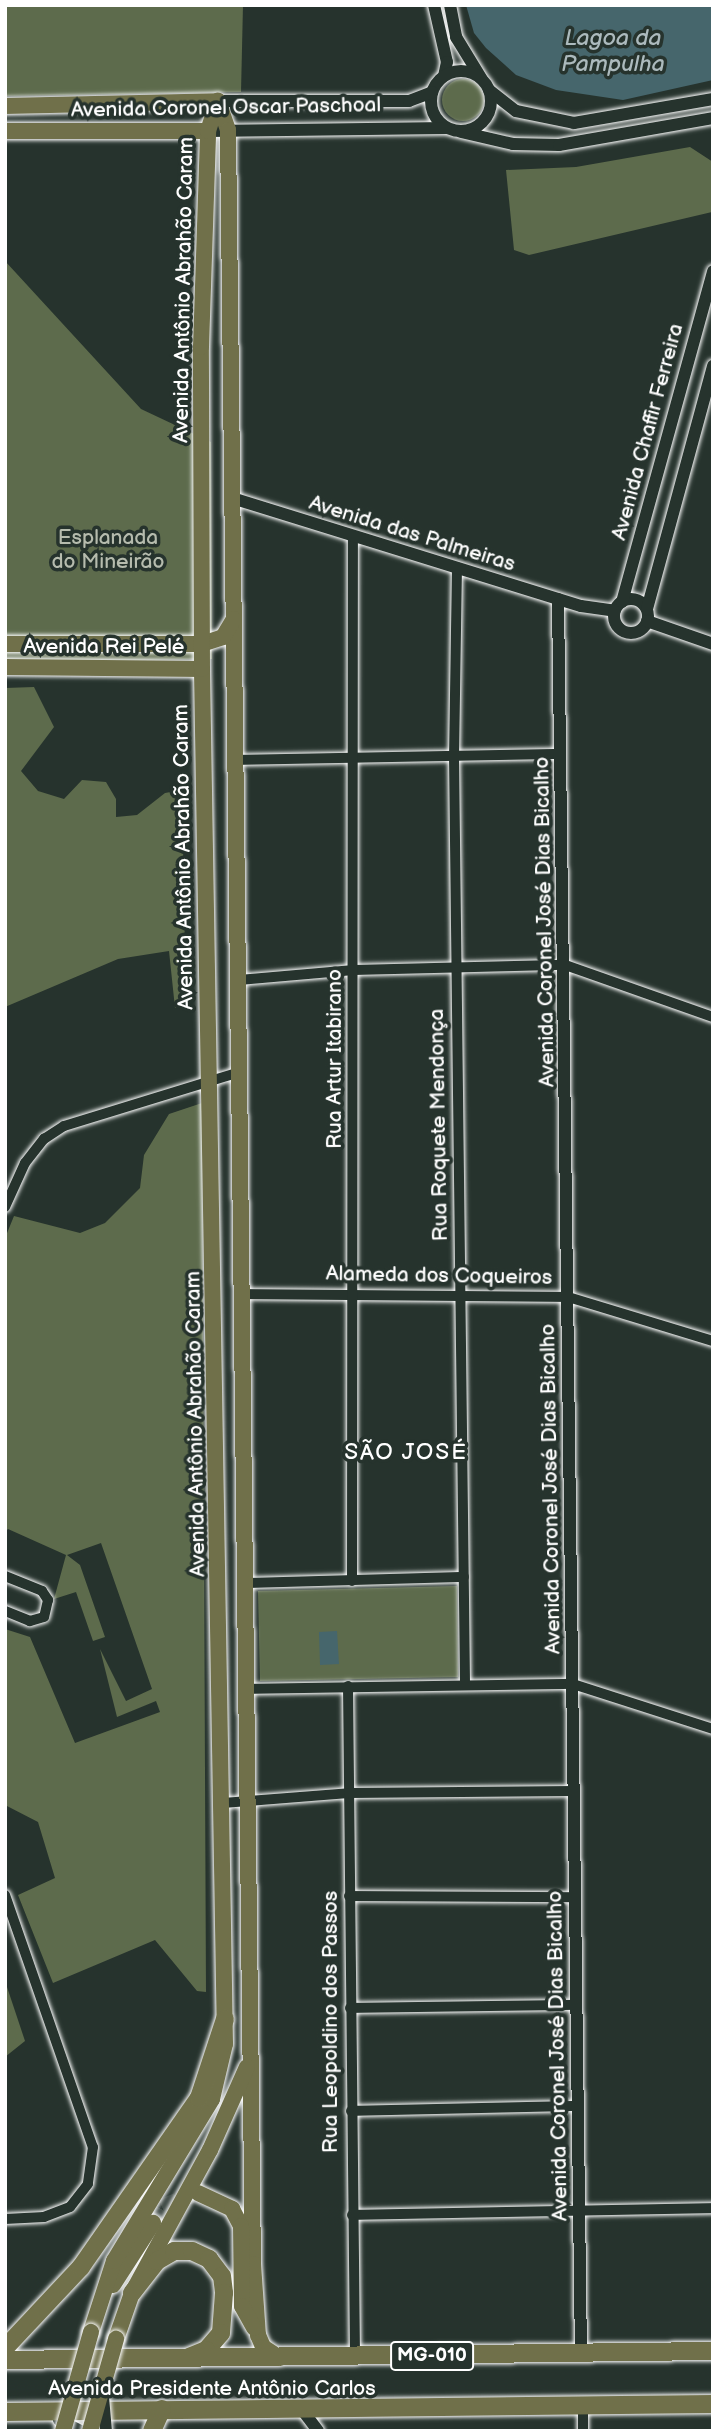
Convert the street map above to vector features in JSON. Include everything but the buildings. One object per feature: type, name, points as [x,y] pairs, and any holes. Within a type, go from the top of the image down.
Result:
[{"type":"highway","points":[[5,2348],[81,2267],[199,2098],[225,2019]]},
{"type":"highway","points":[[132,2293],[157,2261],[174,2251],[192,2251],[209,2259],[222,2276],[224,2293],[221,2333],[206,2350],[186,2358]]},
{"type":"highway","name":"Avenida Presidente Antônio Carlos","points":[[5,2360],[283,2360],[713,2351]]},
{"type":"highway","name":"Avenida Presidente Antônio Carlos","points":[[7,2412],[162,2409],[303,2411],[713,2404]]},
{"type":"highway","points":[[152,2431],[162,2409]]},
{"type":"main road","name":"Avenida Coronel Oscar Paschoal","points":[[5,106],[218,101]]},
{"type":"main road","name":"Avenida Antônio Abrahão Caram","points":[[218,101],[228,130],[237,760],[245,1689],[250,2046],[258,2335]]},
{"type":"main road","name":"Avenida Antônio Abrahão Caram","points":[[98,2311],[114,2261],[212,2099],[225,2044],[218,1438],[202,668],[201,398],[208,131],[218,101]]},
{"type":"main road","name":"Avenida Coronel Oscar Paschoal","points":[[5,131],[208,131]]},
{"type":"main road","points":[[201,346],[230,345]]},
{"type":"main road","points":[[201,398],[230,396]]},
{"type":"main road","points":[[202,644],[223,636],[234,618]]},
{"type":"main road","name":"Avenida Rei Pelé","points":[[5,644],[202,644]]},
{"type":"main road","points":[[41,668],[78,645]]},
{"type":"main road","name":"Avenida Rei Pelé","points":[[5,667],[202,668]]},
{"type":"main road","points":[[218,1438],[243,1437]]},
{"type":"main road","name":"Avenida Antônio Abrahão Caram","points":[[90,2431],[132,2293],[215,2139],[246,2074],[250,2046]]},
{"type":"main road","points":[[198,2193],[232,2209],[241,2226],[242,2306],[263,2347],[283,2360]]},
{"type":"main road","points":[[63,2431],[98,2311],[153,2223]]},
{"type":"street","points":[[434,5],[447,62],[444,76],[432,92],[433,112],[446,128],[513,144],[559,145],[713,118]]},
{"type":"street","points":[[450,5],[456,37],[486,85],[486,118],[461,132]]},
{"type":"street","points":[[444,76],[460,71],[486,85],[516,111],[574,123],[713,99]]},
{"type":"street","name":"Avenida Coronel Oscar Paschoal","points":[[218,101],[409,101],[432,92]]},
{"type":"street","name":"Avenida Coronel Oscar Paschoal","points":[[208,131],[446,128]]},
{"type":"street","name":"Avenida Chaffir Ferreira","points":[[618,606],[713,271]]},
{"type":"street","points":[[711,643],[645,620],[713,366]]},
{"type":"street","name":"Avenida das Palmeiras","points":[[232,498],[581,606],[631,633],[645,620],[639,601],[618,606],[581,606]]},
{"type":"street","name":"Rua Artur Itabirano","points":[[352,1581],[356,1293],[353,536]]},
{"type":"street","name":"Rua Roquete Mendonça","points":[[457,567],[454,756],[465,1683]]},
{"type":"street","name":"Avenida Coronel José Dias Bicalho","points":[[561,600],[581,2352]]},
{"type":"street","points":[[617,625],[618,606]]},
{"type":"street","points":[[237,760],[562,754]]},
{"type":"street","points":[[239,980],[354,970],[565,965],[713,1017]]},
{"type":"street","points":[[5,1207],[25,1163],[44,1139],[64,1126],[240,1072]]},
{"type":"street","name":"Alameda dos Coqueiros","points":[[241,1294],[461,1292],[568,1297],[713,1341]]},
{"type":"street","points":[[5,1576],[42,1591],[48,1600],[44,1617],[30,1620],[5,1611]]},
{"type":"street","points":[[244,1583],[464,1577]]},
{"type":"street","points":[[245,1689],[465,1683],[573,1684],[713,1729]]},
{"type":"street","name":"Rua Leopoldino dos Passos","points":[[348,1686],[355,2358]]},
{"type":"street","points":[[223,1803],[349,1793],[574,1791]]},
{"type":"street","points":[[5,1895],[93,2147],[93,2158],[88,2184],[61,2214],[5,2219]]},
{"type":"street","points":[[349,1896],[576,1898]]},
{"type":"street","points":[[350,2008],[577,2005]]},
{"type":"street","points":[[351,2111],[578,2106]]},
{"type":"street","points":[[352,2215],[713,2208]]},
{"type":"street","points":[[102,2387],[106,2431]]},
{"type":"street","points":[[583,2406],[583,2431]]},
{"type":"street","points":[[303,2411],[318,2431]]},
{"type":"street","points":[[43,2412],[81,2431]]},
{"type":"green space","points":[[5,5],[243,5],[241,92],[5,96]]},
{"type":"green space","points":[[463,79],[478,85],[484,100],[478,115],[463,121],[448,115],[442,100],[448,85]]},
{"type":"green space","points":[[690,147],[713,162],[712,212],[529,255],[514,250],[506,170],[576,167]]},
{"type":"green space","name":"Esplanada do Mineirão","points":[[5,261],[141,409],[211,442],[212,659],[5,662]]},
{"type":"green space","points":[[34,687],[54,727],[21,771],[38,791],[64,799],[82,780],[106,782],[116,799],[116,817],[137,815],[165,793],[182,790],[186,1007],[175,1008],[169,951],[118,959],[5,1007],[5,688]]},
{"type":"green space","points":[[202,1103],[206,1992],[197,1991],[155,1940],[53,1983],[18,1895],[55,1878],[38,1822],[5,1805],[5,1629],[30,1637],[75,1743],[160,1712],[156,1701],[117,1717],[100,1649],[126,1701],[152,1689],[101,1543],[67,1555],[80,1565],[105,1637],[93,1641],[76,1592],[54,1599],[66,1555],[8,1529],[5,1532],[5,1238],[14,1216],[80,1233],[105,1223],[140,1188],[144,1155],[169,1114]]},
{"type":"green space","points":[[457,1586],[458,1677],[260,1681],[258,1591]]},
{"type":"green space","points":[[5,1981],[25,2041],[5,2057]]},
{"type":"water","name":"Lagoa da Pampulha","points":[[466,5],[713,5],[713,80],[623,100],[556,90],[516,75],[486,48],[474,33]]},
{"type":"water","points":[[337,1631],[339,1664],[320,1665],[319,1632]]},
{"type":"tunnel","points":[[153,2223],[162,2207],[192,2195]]},
{"type":"district","name":"SÃO JOSÉ","points":[[406,1452]]}]
